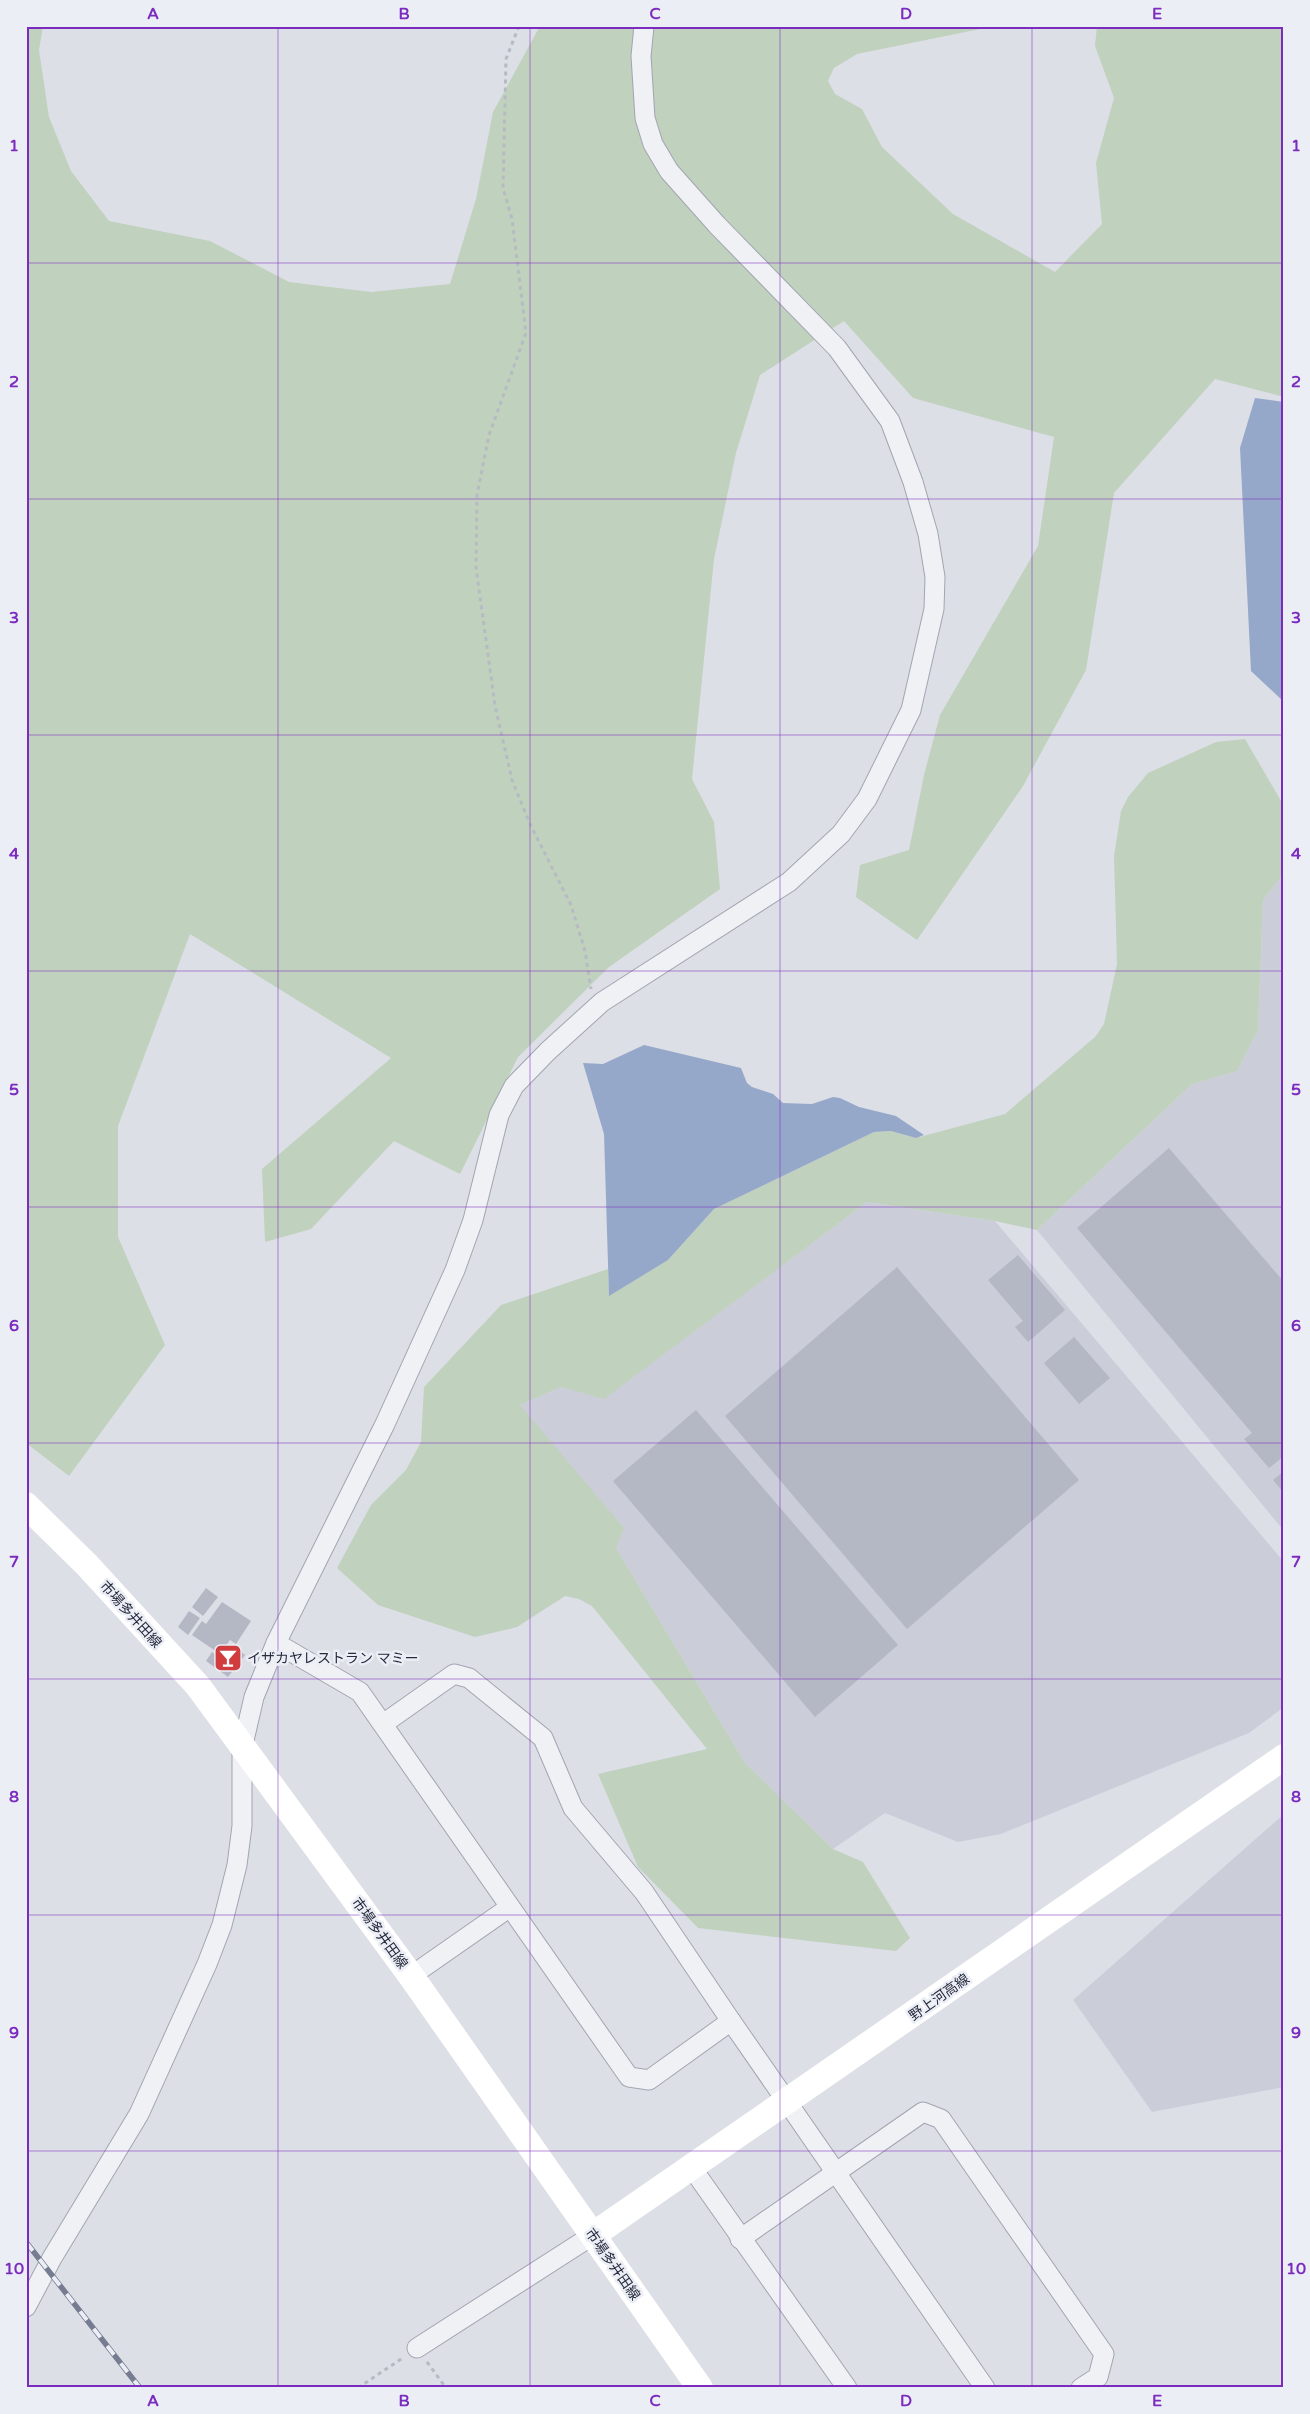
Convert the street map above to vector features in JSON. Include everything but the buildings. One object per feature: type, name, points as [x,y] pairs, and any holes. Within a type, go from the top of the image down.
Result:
[{"type":"main road","name":"市場多井田線","points":[[26,1505],[87,1565],[198,1686],[242,1749],[411,1976],[700,2388]]},
{"type":"main road","name":"野上河高線","points":[[593,2235],[1284,1757]]},
{"type":"street","points":[[26,2307],[52,2258],[139,2114],[172,2043],[222,1925],[237,1865],[242,1826],[242,1749],[254,1697],[276,1643],[385,1424],[455,1270],[473,1220],[500,1115],[514,1086],[548,1051],[594,1009],[789,882],[841,834],[867,799],[911,710],[934,609],[935,577],[928,534],[913,482],[890,421],[836,348],[717,225],[669,171],[653,144],[645,118],[641,56],[644,26]]},
{"type":"street","points":[[276,1643],[360,1692],[629,2077],[649,2080],[731,2021]]},
{"type":"street","points":[[383,1724],[454,1674],[469,1678],[543,1738],[573,1808],[644,1892],[985,2388]]},
{"type":"street","points":[[411,1976],[510,1907]]},
{"type":"street","points":[[740,2239],[923,2112],[941,2119],[1104,2354],[1098,2377],[1081,2388]]},
{"type":"street","points":[[692,2168],[740,2239],[847,2388]]},
{"type":"street","points":[[417,2348],[593,2235]]},
{"type":"path","points":[[519,26],[506,59],[503,188],[512,219],[526,333],[489,435],[477,495],[476,567],[495,706],[512,780],[530,824],[571,905],[585,951],[594,1009]]},
{"type":"path","points":[[358,2388],[417,2348],[446,2388]]},
{"type":"shaded area","points":[[1284,873],[1284,1531],[1037,1230],[1192,1084],[1237,1071],[1258,1030],[1263,900]]},
{"type":"shaded area","points":[[867,1202],[995,1221],[1284,1562],[1284,1707],[1249,1733],[1001,1834],[958,1842],[885,1813],[833,1849],[745,1763],[616,1548],[520,1405],[561,1387],[604,1398]]},
{"type":"shaded area","points":[[1284,1814],[1284,2087],[1152,2112],[1073,2000]]},
{"type":"green space","points":[[26,26],[43,26],[39,50],[49,117],[71,171],[109,221],[210,241],[289,282],[371,292],[450,284],[476,199],[493,112],[540,26],[995,26],[857,54],[834,68],[828,81],[835,94],[862,109],[882,147],[953,214],[1055,272],[1102,224],[1096,163],[1114,98],[1095,46],[1097,26],[1284,26],[1284,397],[1215,379],[1114,493],[1086,670],[1023,786],[917,940],[856,897],[860,865],[909,850],[924,775],[940,715],[1038,546],[1054,437],[913,398],[844,321],[760,375],[736,453],[714,559],[692,779],[714,822],[720,889],[609,967],[518,1057],[460,1174],[394,1141],[311,1229],[265,1242],[262,1169],[391,1058],[190,934],[118,1126],[118,1237],[165,1345],[69,1476],[26,1443]]},
{"type":"green space","points":[[1245,739],[1284,806],[1284,873],[1263,900],[1258,1030],[1237,1071],[1192,1084],[1037,1230],[995,1221],[867,1202],[604,1399],[561,1387],[520,1405],[624,1528],[616,1548],[745,1763],[833,1849],[863,1862],[910,1938],[896,1951],[698,1928],[638,1867],[598,1774],[707,1749],[592,1606],[579,1599],[565,1596],[517,1627],[475,1637],[378,1605],[337,1568],[371,1505],[406,1470],[421,1442],[424,1387],[501,1305],[608,1269],[609,1295],[668,1260],[714,1209],[874,1132],[891,1131],[916,1138],[1005,1114],[1095,1037],[1104,1024],[1117,964],[1114,856],[1121,811],[1128,797],[1148,773],[1216,742]]},
{"type":"water","points":[[1255,398],[1284,402],[1284,702],[1251,671],[1240,448]]},
{"type":"water","points":[[644,1045],[741,1068],[747,1083],[752,1087],[773,1094],[783,1103],[812,1104],[833,1097],[840,1098],[859,1107],[896,1116],[924,1135],[916,1138],[891,1131],[874,1132],[714,1209],[668,1260],[609,1296],[604,1134],[583,1063],[603,1064]]},
{"type":"railway","points":[[26,2242],[140,2388]]},
{"type":"place","name":"イザカヤレストラン マミー","points":[[228,1658]]}]
